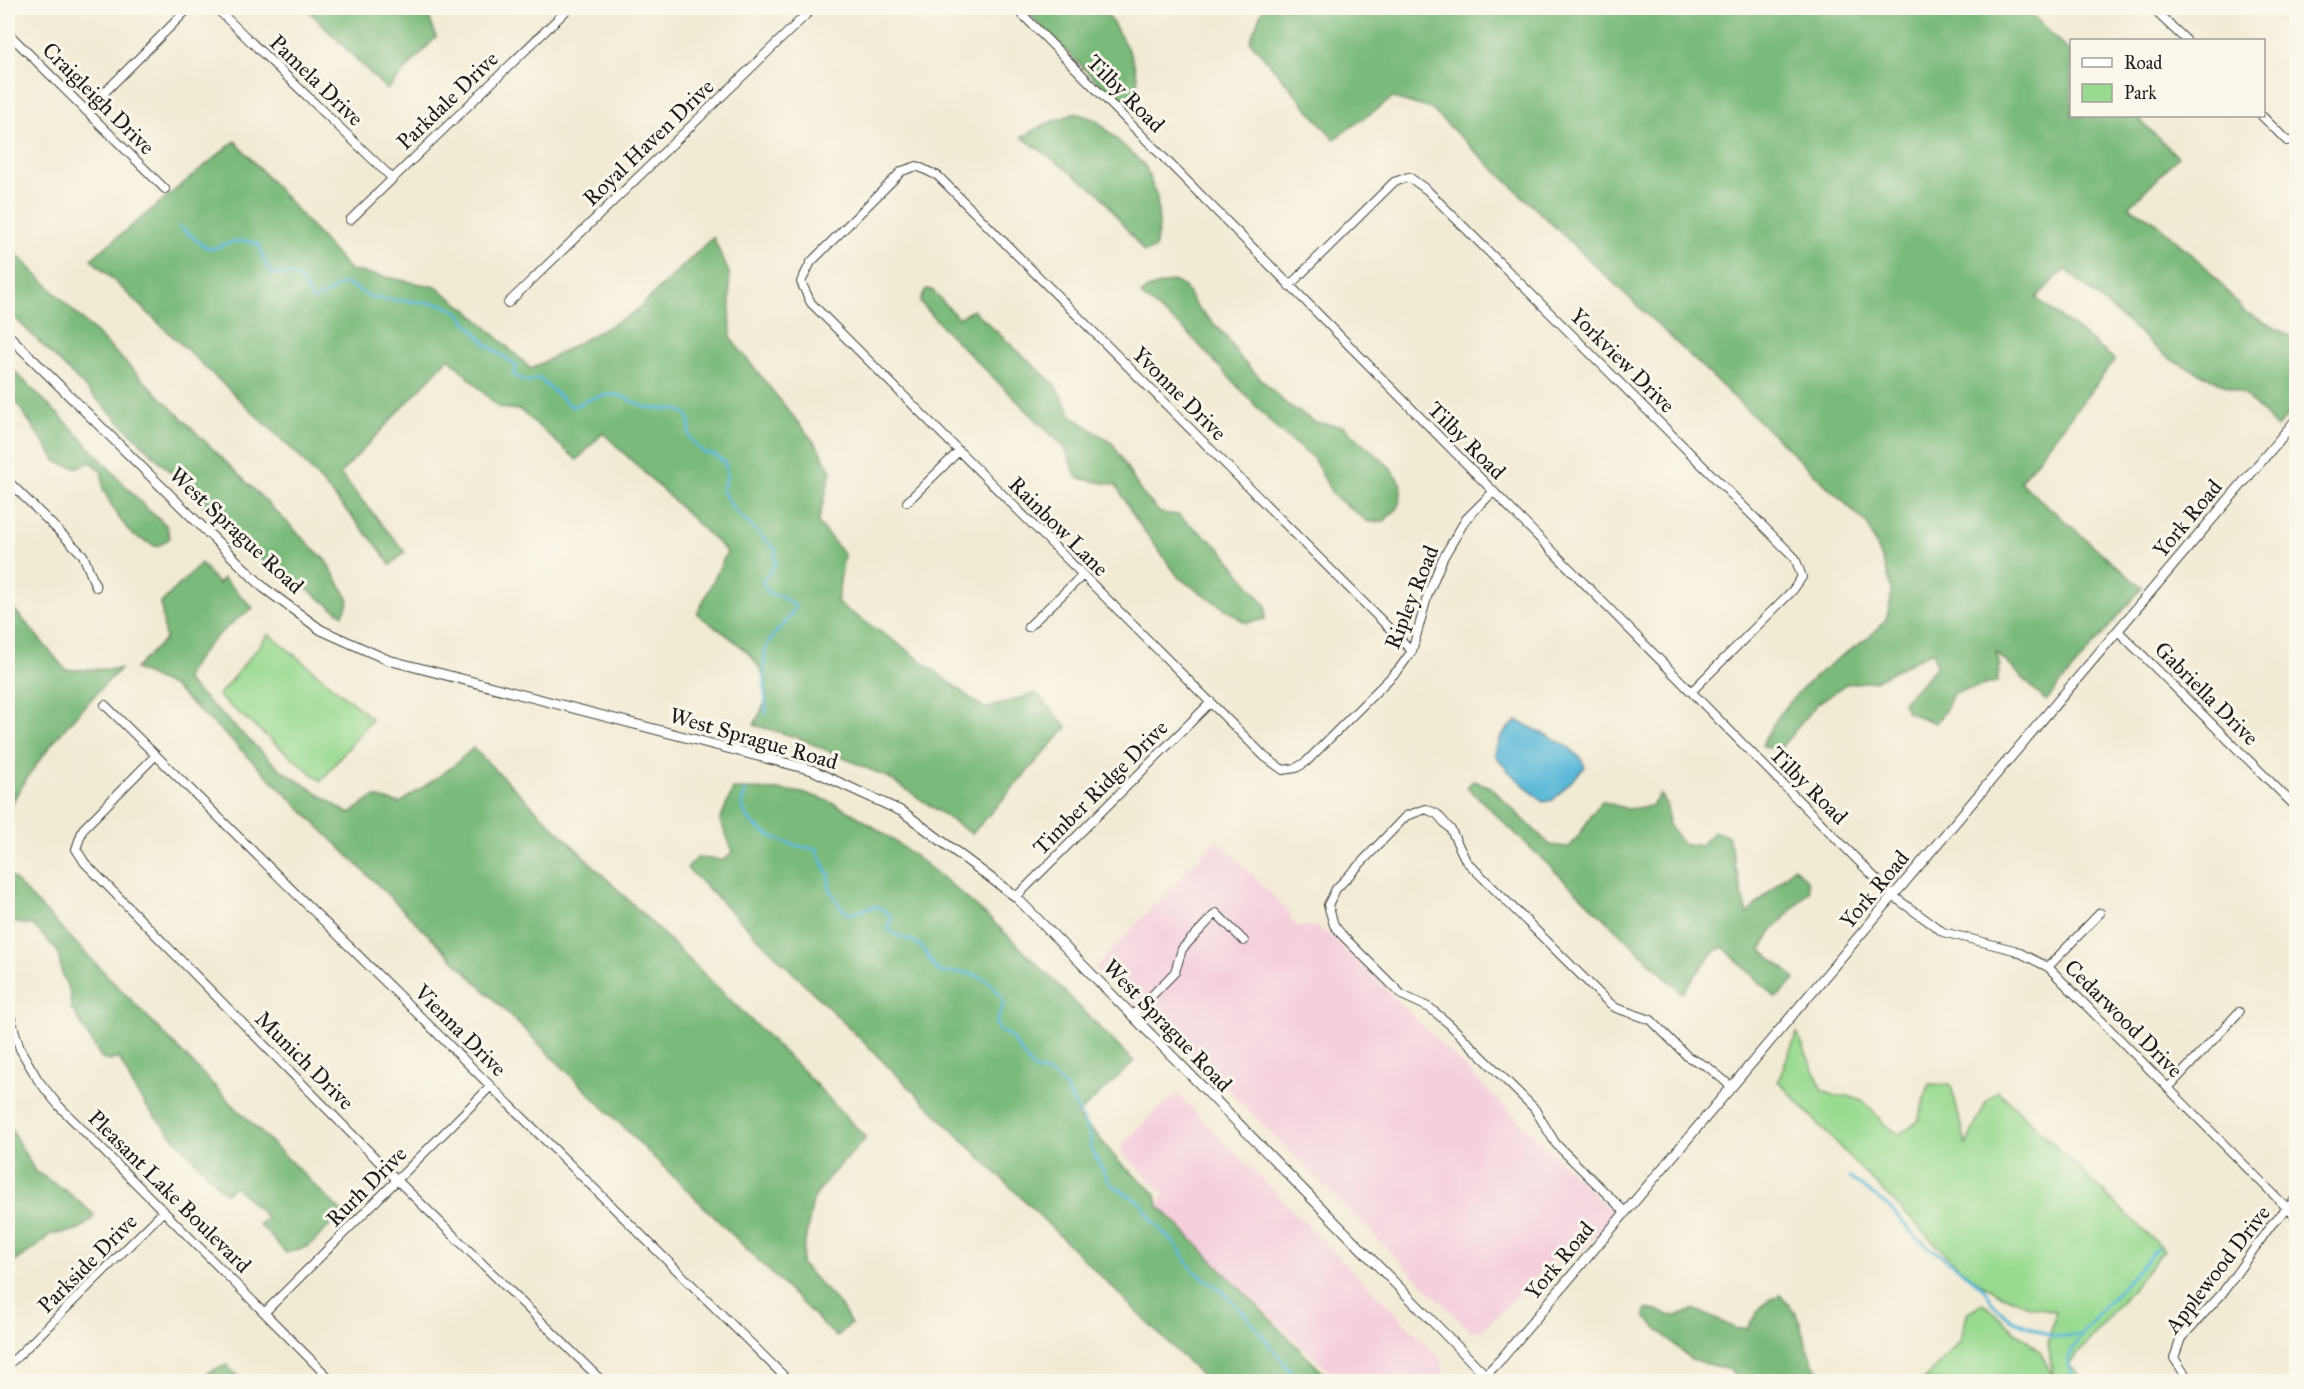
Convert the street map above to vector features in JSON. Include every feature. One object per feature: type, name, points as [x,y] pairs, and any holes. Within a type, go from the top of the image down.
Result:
[{"type":"street","points":[[86,111],[189,8]]},
{"type":"street","name":"Pamela Drive","points":[[216,8],[392,178]]},
{"type":"street","name":"Parkdale Drive","points":[[350,220],[569,8]]},
{"type":"street","name":"Royal Haven Drive","points":[[508,303],[813,8]]},
{"type":"street","name":"Tilby Road","points":[[1016,8],[1893,896]]},
{"type":"street","points":[[2152,8],[2185,39]]},
{"type":"street","name":"Craigleigh Drive","points":[[8,33],[165,189]]},
{"type":"street","points":[[2263,117],[2288,141],[2296,141]]},
{"type":"street","name":"Yvonne Drive","points":[[801,282],[811,262],[902,171],[917,166],[938,176],[1412,651]]},
{"type":"street","name":"Yorkview Drive","points":[[1289,286],[1394,182],[1409,177],[1427,190],[1795,558],[1802,577],[1793,590],[1692,691]]},
{"type":"street","name":"Rainbow Lane","points":[[801,282],[811,303],[1265,757],[1283,770],[1296,768],[1306,762]]},
{"type":"street","name":"West Sprague Road","points":[[8,335],[264,588],[321,630],[388,660],[812,770],[903,812],[1016,897],[1485,1379]]},
{"type":"street","name":"York Road","points":[[1485,1379],[2118,631],[2295,426]]},
{"type":"street","points":[[907,502],[959,451]]},
{"type":"street","points":[[8,481],[83,555],[96,587]]},
{"type":"street","name":"Ripley Road","points":[[1306,762],[1400,669],[1412,651],[1428,594],[1443,558],[1467,519],[1493,492]]},
{"type":"street","points":[[1028,627],[1083,575]]},
{"type":"street","name":"Gabriella Drive","points":[[2118,631],[2296,807]]},
{"type":"street","name":"Timber Ridge Drive","points":[[1016,897],[1210,702]]},
{"type":"street","name":"Vienna Drive","points":[[105,705],[790,1382]]},
{"type":"street","name":"Munich Drive","points":[[156,755],[82,829],[76,849],[85,863],[397,1180],[603,1382]]},
{"type":"street","points":[[1625,1212],[1556,1144],[1534,1108],[1449,1024],[1430,1008],[1402,995],[1342,935],[1334,925],[1328,905],[1336,889],[1406,816],[1426,809],[1437,814],[1451,830],[1466,861],[1607,1001],[1616,1008],[1651,1020],[1688,1057],[1708,1067],[1732,1087]]},
{"type":"street","name":"Cedarwood Drive","points":[[1893,896],[1943,932],[2014,950],[2048,967],[2296,1217]]},
{"type":"street","points":[[1132,1016],[1175,972],[1182,949],[1216,913],[1244,941]]},
{"type":"street","points":[[2048,967],[2100,913]]},
{"type":"street","name":"Pleasant Lake Boulevard","points":[[8,1009],[20,1049],[38,1080],[58,1105],[333,1382]]},
{"type":"street","points":[[2169,1087],[2239,1012]]},
{"type":"street","name":"Rurh Drive","points":[[265,1312],[491,1086]]},
{"type":"street","points":[[2287,1209],[2296,1199]]},
{"type":"street","name":"Applewood Drive","points":[[2190,1382],[2174,1358],[2181,1338],[2221,1295],[2271,1225],[2287,1209]]},
{"type":"street","name":"Parkside Drive","points":[[8,1364],[164,1211]]},
{"type":"shaded area","points":[[1217,839],[1287,910],[1295,926],[1314,926],[1330,935],[1615,1215],[1582,1252],[1564,1248],[1483,1330],[1470,1331],[1184,1046],[1095,968]]},
{"type":"shaded area","points":[[1177,1094],[1442,1360],[1444,1381],[1339,1381],[1242,1290],[1158,1205],[1165,1194],[1123,1153],[1123,1144],[1157,1109]]},
{"type":"green space","points":[[306,8],[426,8],[436,37],[387,90]]},
{"type":"green space","points":[[1023,8],[1084,8],[1109,16],[1132,57],[1138,79],[1126,110]]},
{"type":"green space","points":[[1263,8],[2025,8],[2070,52],[2070,117],[2137,117],[2178,157],[2129,207],[2153,220],[2208,269],[2245,312],[2296,339],[2296,405],[2277,428],[2244,394],[2168,358],[2065,269],[2036,298],[2115,360],[2020,482],[2142,588],[2046,701],[1996,652],[2000,666],[1997,682],[1953,693],[1948,706],[1936,723],[1907,712],[1903,702],[1936,667],[1933,651],[1874,681],[1846,684],[1817,704],[1778,751],[1762,745],[1776,720],[1794,697],[1884,622],[1891,598],[1890,582],[1868,525],[1431,109],[1393,98],[1334,139],[1250,41]]},
{"type":"green space","points":[[1076,113],[1096,120],[1145,166],[1157,197],[1159,226],[1155,249],[1144,252],[1099,193],[1022,137],[1046,124]]},
{"type":"green space","points":[[235,141],[350,270],[436,287],[469,311],[531,369],[635,312],[713,237],[729,273],[731,339],[817,446],[831,471],[818,523],[844,554],[837,603],[903,647],[985,709],[1036,693],[1067,727],[972,834],[889,778],[799,738],[754,725],[765,700],[762,672],[744,649],[697,614],[727,552],[603,433],[577,460],[520,410],[499,408],[449,358],[340,474],[405,552],[390,565],[379,548],[297,454],[91,259]]},
{"type":"green space","points":[[8,246],[326,561],[349,600],[343,615],[283,572],[256,557],[8,311]]},
{"type":"green space","points":[[1173,281],[1185,287],[1195,305],[1227,337],[1239,357],[1285,403],[1316,423],[1343,426],[1391,468],[1401,485],[1398,508],[1384,521],[1368,522],[1333,495],[1313,458],[1279,431],[1187,332],[1141,295],[1147,289]]},
{"type":"green space","points":[[926,289],[932,290],[958,318],[973,310],[1054,384],[1073,417],[1113,444],[1141,492],[1160,513],[1178,515],[1220,548],[1266,606],[1265,619],[1246,623],[1179,578],[1135,518],[1116,485],[1077,478],[1065,448],[946,331],[920,302]]},
{"type":"green space","points":[[8,365],[69,425],[145,507],[166,525],[170,538],[157,547],[132,535],[117,515],[103,489],[102,472],[91,462],[76,468],[57,462],[18,405],[8,395]]},
{"type":"green space","points":[[201,563],[218,584],[223,578],[253,608],[205,649],[185,680],[280,769],[349,814],[374,797],[400,803],[452,767],[473,748],[803,1071],[866,1138],[828,1178],[813,1200],[801,1264],[840,1305],[851,1324],[836,1337],[229,738],[172,686],[135,669],[165,639],[161,603]]},
{"type":"green space","points":[[8,602],[66,670],[120,669],[45,753],[8,810]]},
{"type":"green space","points":[[269,634],[372,719],[321,781],[218,696]]},
{"type":"green space","points":[[1473,781],[1489,786],[1550,845],[1569,847],[1602,801],[1627,809],[1652,806],[1660,794],[1667,806],[1669,825],[1682,843],[1700,846],[1714,831],[1728,836],[1747,914],[1794,867],[1807,880],[1809,891],[1771,932],[1761,949],[1795,980],[1776,998],[1723,947],[1711,955],[1682,993],[1467,787]]},
{"type":"green space","points":[[733,789],[804,793],[824,799],[854,814],[890,838],[956,889],[1047,973],[1134,1062],[1076,1116],[1097,1135],[1119,1162],[1156,1194],[1158,1205],[1331,1381],[1207,1381],[687,868],[697,858],[724,860],[733,851],[720,820]]},
{"type":"green space","points":[[8,873],[228,1100],[343,1213],[309,1246],[286,1253],[259,1224],[267,1218],[235,1186],[225,1193],[150,1111],[136,1092],[119,1058],[109,1061],[102,1059],[71,1007],[70,992],[62,974],[58,952],[33,925],[16,923],[8,916]]},
{"type":"green space","points":[[1797,1033],[1823,1091],[1865,1102],[1884,1124],[1899,1134],[1918,1121],[1929,1084],[1951,1085],[1966,1145],[1986,1102],[1998,1091],[2164,1250],[2069,1365],[2085,1381],[1923,1381],[1960,1341],[1968,1312],[1983,1303],[2040,1352],[2053,1377],[2048,1343],[2056,1311],[2029,1306],[2000,1294],[1981,1284],[1958,1266],[1853,1161],[1778,1081]]},
{"type":"green space","points":[[8,1124],[35,1171],[69,1193],[94,1215],[80,1228],[50,1234],[36,1248],[8,1265]]},
{"type":"green space","points":[[1780,1295],[1797,1314],[1812,1363],[1828,1381],[1736,1381],[1731,1370],[1691,1360],[1645,1317],[1646,1309],[1674,1316],[1694,1309],[1737,1329],[1748,1328],[1761,1308],[1769,1300]]},
{"type":"green space","points":[[226,1365],[244,1381],[201,1381],[209,1372]]},
{"type":"water","points":[[1518,721],[1566,746],[1581,759],[1585,767],[1553,800],[1543,802],[1507,770],[1495,755],[1502,735]]},
{"type":"waterway","points":[[179,226],[204,246],[213,249],[236,241],[248,241],[259,245],[266,265],[272,273],[299,278],[313,300],[345,283],[373,298],[442,304],[458,312],[487,345],[517,366],[513,375],[529,382],[538,378],[572,407],[596,397],[615,395],[639,405],[656,409],[673,409],[687,414],[690,422],[689,437],[704,453],[715,455],[725,463],[727,476],[722,490],[734,510],[775,549],[776,562],[762,583],[769,593],[781,596],[795,606],[766,648],[764,670],[766,714]]},
{"type":"waterway","points":[[746,790],[742,803],[745,814],[752,823],[772,837],[818,849],[818,854],[829,874],[829,886],[841,908],[850,914],[872,907],[881,908],[892,918],[887,928],[896,935],[920,946],[941,973],[971,974],[979,976],[993,986],[1004,1003],[996,1024],[999,1030],[1010,1036],[1033,1069],[1052,1075],[1066,1088],[1085,1124],[1091,1139],[1090,1147],[1110,1183],[1142,1204],[1153,1222],[1176,1245],[1193,1270],[1223,1292],[1245,1314],[1299,1382]]},
{"type":"waterway","points":[[1850,1178],[1888,1206],[1917,1238],[1984,1289],[1993,1304],[2012,1320],[2054,1337],[2077,1335]]},
{"type":"waterway","points":[[2076,1382],[2068,1365],[2071,1353],[2079,1339],[2091,1322],[2158,1248]]}]
